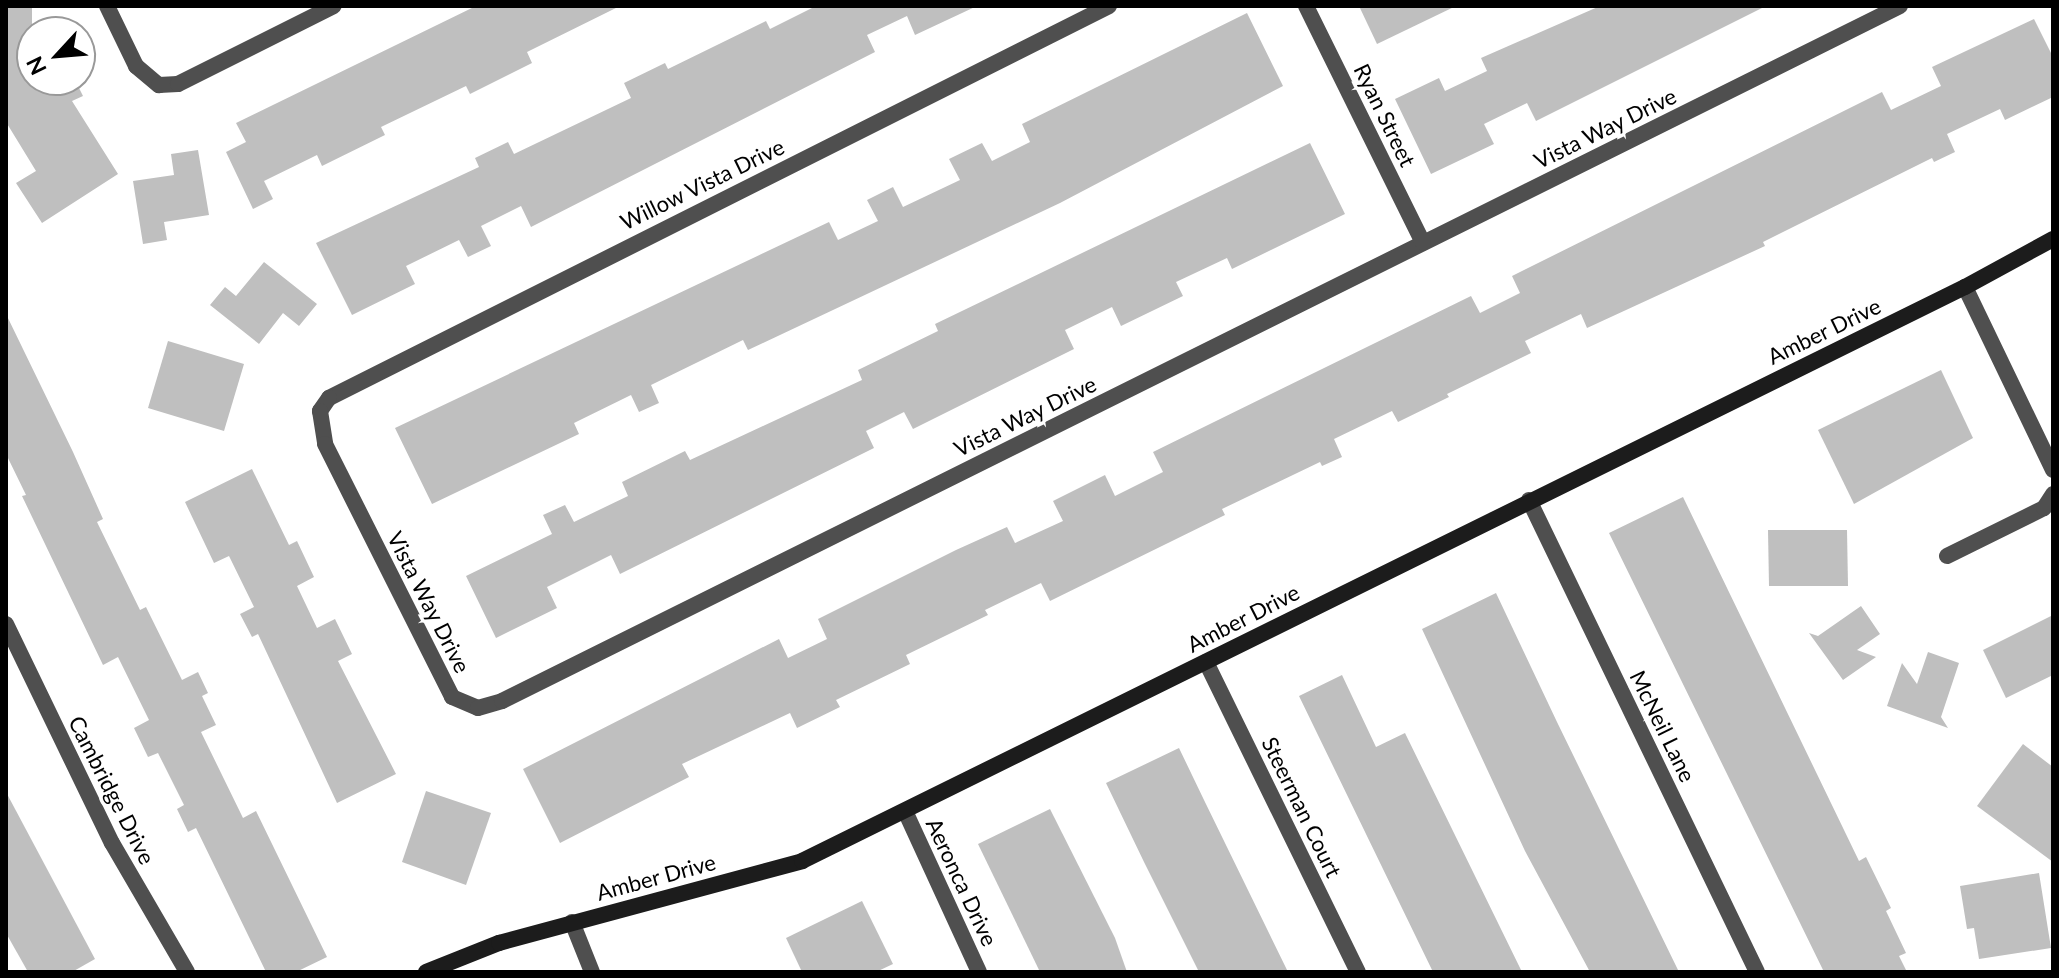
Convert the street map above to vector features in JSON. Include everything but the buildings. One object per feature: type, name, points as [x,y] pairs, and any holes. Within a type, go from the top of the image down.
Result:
[{"type":"street","points":[[107,6],[136,66],[159,85],[178,84],[334,6]]},
{"type":"street","name":"Willow Vista Drive","points":[[320,411],[345,386],[1109,6]]},
{"type":"street","name":"Ryan Street","points":[[1306,6],[1423,243]]},
{"type":"street","name":"Vista Way Drive","points":[[320,411],[325,444],[443,682],[452,697],[478,708],[1900,6]]},
{"type":"street","name":"Amber Drive","points":[[426,972],[572,922],[802,861],[1965,287],[2053,239]]},
{"type":"street","points":[[1965,287],[2053,470]]},
{"type":"street","points":[[1947,556],[2044,508],[2053,494]]},
{"type":"street","name":"McNeil Lane","points":[[1529,500],[1757,972]]},
{"type":"street","name":"Cambridge Drive","points":[[6,624],[112,843],[187,972]]},
{"type":"street","name":"Steerman Court","points":[[1206,662],[1358,972]]},
{"type":"street","name":"Aeronca Drive","points":[[905,811],[979,972]]},
{"type":"street","points":[[572,922],[592,972]]}]
